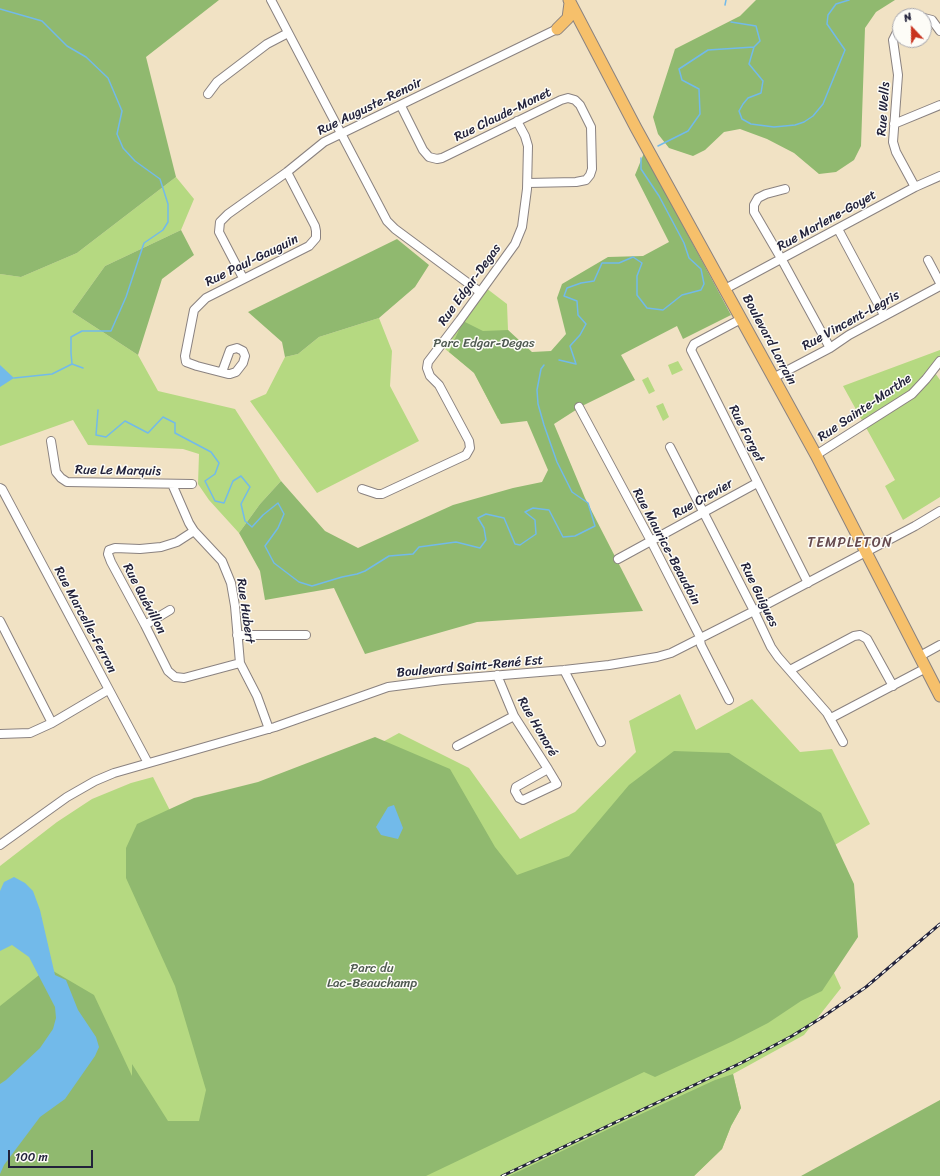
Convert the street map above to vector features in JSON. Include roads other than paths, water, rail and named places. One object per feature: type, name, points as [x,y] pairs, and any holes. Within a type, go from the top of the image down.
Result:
[{"type":"main road","points":[[557,29],[568,18],[570,9],[569,1]]},
{"type":"main road","name":"Boulevard Lorrain","points":[[569,1],[636,128],[816,456],[940,696]]},
{"type":"main road","points":[[557,29],[575,27],[586,33]]},
{"type":"street","points":[[271,0],[387,221],[395,229],[480,292]]},
{"type":"street","points":[[932,20],[940,31]]},
{"type":"street","name":"Rue Auguste-Renoir","points":[[243,278],[219,232],[220,222],[228,214],[287,172],[319,146],[557,29]]},
{"type":"street","points":[[208,94],[217,82],[267,44],[288,32]]},
{"type":"street","name":"Rue Wells","points":[[894,48],[898,75],[894,124],[894,147],[915,187]]},
{"type":"street","name":"Rue Claude-Monet","points":[[401,106],[426,154],[433,158],[442,158],[561,100],[568,98],[578,102],[591,127],[592,169],[586,180],[576,182],[528,183]]},
{"type":"street","points":[[894,124],[940,106]]},
{"type":"street","name":"Rue Edgar-Degas","points":[[362,489],[377,494],[382,494],[466,455],[470,448],[469,441],[439,385],[430,376],[427,368],[428,362],[515,244],[522,227],[528,183],[528,146],[525,136],[517,122]]},
{"type":"street","name":"Rue Paul-Gauguin","points":[[222,372],[186,362],[185,356],[194,310],[206,298],[309,246],[316,238],[314,226],[287,172]]},
{"type":"street","name":"Rue Marlene-Goyet","points":[[726,290],[915,187],[940,176]]},
{"type":"street","points":[[785,189],[766,194],[758,198],[754,205],[754,212],[830,348]]},
{"type":"street","points":[[838,229],[884,315]]},
{"type":"street","points":[[928,260],[940,282]]},
{"type":"street","name":"Rue Vincent-Legris","points":[[773,378],[830,348],[845,337],[884,315],[940,286]]},
{"type":"street","name":"Rue Forget","points":[[741,319],[694,344],[691,350],[808,582]]},
{"type":"street","name":"Rue Sainte-Marthe","points":[[816,456],[912,394],[923,383],[940,360]]},
{"type":"street","name":"Rue Maurice-Beaudoin","points":[[579,407],[651,541],[699,635],[699,640],[728,700]]},
{"type":"street","name":"Rue Le Marquis","points":[[51,441],[56,472],[67,482],[192,484]]},
{"type":"street","name":"Rue Guigues","points":[[670,448],[704,512],[771,647],[831,718],[843,742]]},
{"type":"street","name":"Rue Crevier","points":[[618,559],[757,483]]},
{"type":"street","name":"Rue Hubert","points":[[172,484],[189,523],[194,531],[222,561],[231,583],[235,606],[240,663],[257,696],[269,729]]},
{"type":"street","name":"Rue Marcelle-Ferron","points":[[0,488],[2,489],[148,763]]},
{"type":"street","name":"Boulevard Saint-René Est","points":[[0,844],[62,800],[95,781],[114,773],[269,729],[388,687],[421,682],[609,665],[657,657],[671,653],[754,611],[915,526],[940,511]]},
{"type":"street","name":"Rue Quévillon","points":[[194,531],[177,542],[161,547],[115,548],[109,550],[108,554],[110,562],[145,625],[168,671],[176,677],[184,678],[240,663]]},
{"type":"street","points":[[145,625],[170,610]]},
{"type":"street","points":[[0,621],[52,723]]},
{"type":"street","points":[[237,635],[306,635]]},
{"type":"street","points":[[790,670],[854,636],[860,635],[867,639],[893,686]]},
{"type":"street","points":[[920,656],[940,645]]},
{"type":"street","points":[[831,718],[926,668]]},
{"type":"street","points":[[564,670],[601,742]]},
{"type":"street","name":"Rue Honoré","points":[[497,675],[514,716],[548,769],[557,784],[523,800],[519,798],[515,791],[516,787],[548,769]]},
{"type":"street","points":[[0,734],[30,733],[52,723],[108,690]]},
{"type":"street","points":[[457,746],[514,716]]},
{"type":"water","points":[[0,365],[14,378],[0,387]]},
{"type":"water","points":[[394,805],[403,828],[398,839],[381,835],[376,827],[388,807]]},
{"type":"water","points":[[14,877],[25,883],[33,891],[40,910],[55,975],[66,980],[78,1010],[96,1037],[99,1047],[95,1056],[65,1099],[40,1117],[4,1165],[0,1174],[0,1084],[40,1048],[53,1029],[56,1018],[55,1007],[29,957],[12,945],[0,951],[0,891],[4,882]]},
{"type":"waterway","points":[[725,5],[726,0]]},
{"type":"waterway","points":[[731,22],[756,26],[760,41],[754,47],[749,64],[763,81],[761,93],[748,98],[743,104],[739,111],[742,119],[751,124],[774,127],[795,125],[804,122],[813,116],[823,104],[845,50],[827,24],[828,15],[836,4],[849,0]]},
{"type":"waterway","points":[[0,9],[42,21],[67,46],[86,57],[108,78],[122,111],[117,134],[123,148],[135,161],[160,179],[168,204],[168,222],[163,230],[144,243],[126,297],[111,331],[82,331],[71,337],[72,364],[83,368]]},
{"type":"waterway","points":[[658,146],[688,131],[700,114],[699,89],[682,80],[679,69],[708,50],[754,47]]},
{"type":"waterway","points":[[559,360],[576,364],[570,346],[580,335],[586,324],[578,315],[577,301],[564,296],[567,288],[581,283],[594,281],[602,263],[619,263],[633,257],[642,263],[637,276],[637,295],[647,308],[663,310],[682,295],[701,290],[704,284],[701,269],[689,258],[684,243],[659,196],[641,169],[641,158]]},
{"type":"waterway","points":[[14,378],[52,374],[72,364]]},
{"type":"waterway","points":[[98,410],[96,435],[106,437],[125,421],[148,433],[163,417],[175,423],[175,433],[211,452],[219,463],[215,474],[205,481],[215,501],[224,503],[233,481],[241,476],[250,487],[241,504],[245,521],[252,527],[263,515],[278,503],[284,514],[278,528],[265,546],[274,563],[299,582],[312,586],[365,571],[389,556],[413,554],[419,547],[456,542],[480,548],[486,540],[484,528],[478,518],[486,514],[504,518],[515,544],[520,545],[536,534],[535,520],[525,512],[533,508],[549,510],[563,537],[575,536],[595,526],[588,503],[572,492],[557,462],[544,425],[538,404],[537,390],[541,369],[544,365]]},
{"type":"railway","points":[[502,1176],[743,1062],[792,1036],[866,987],[940,924]]},
{"type":"district","name":"TEMPLETON","points":[[850,543]]},
{"type":"park label","name":"Parc Edgar-Degas","points":[[484,344]]},
{"type":"park label","name":"Parc du Lac-Beauchamp","points":[[372,976]]}]
